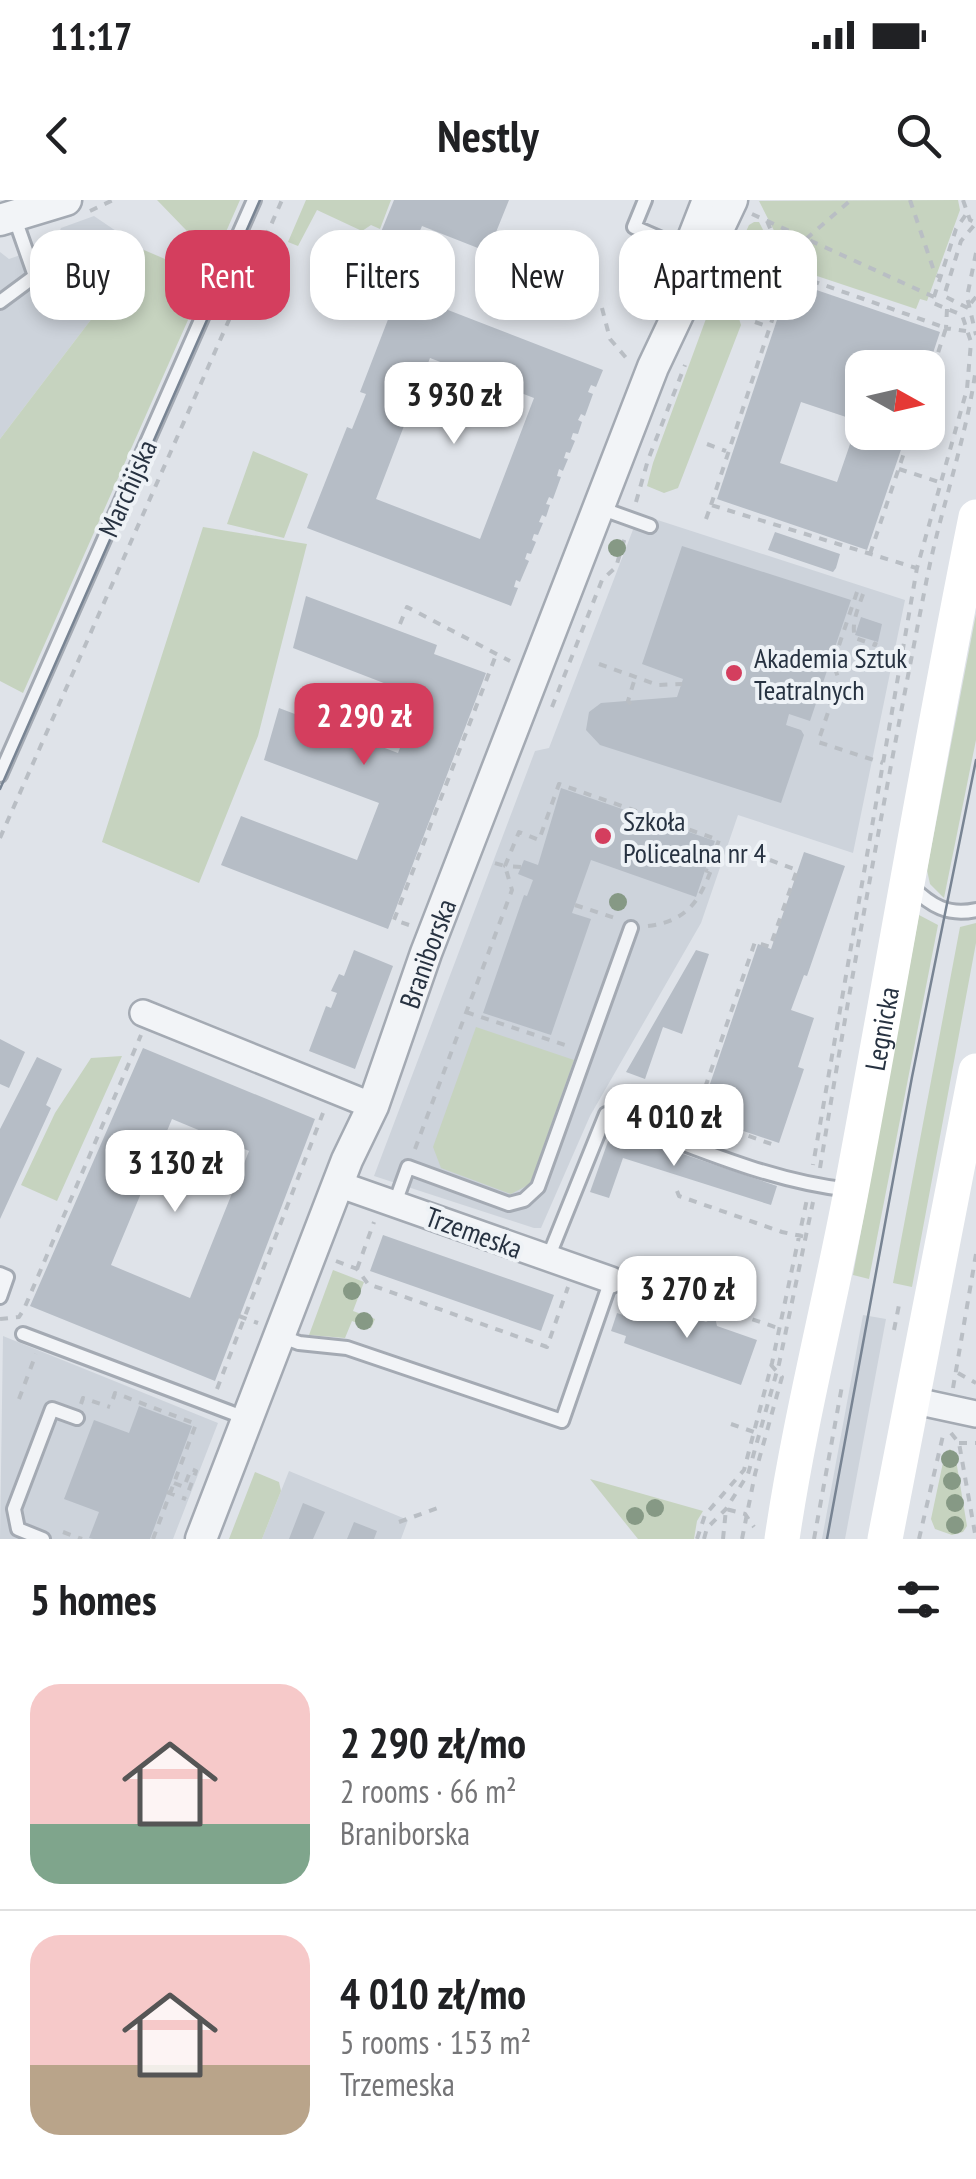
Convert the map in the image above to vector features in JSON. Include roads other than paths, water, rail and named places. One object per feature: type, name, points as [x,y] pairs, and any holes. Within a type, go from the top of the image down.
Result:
[{"type":"main road","name":"Legnicka","points":[[771,1536],[794,1460],[826,1187],[906,881],[976,518]]},
{"type":"main road","points":[[885,1539],[976,1071]]},
{"type":"street","points":[[7,218],[66,200]]},
{"type":"street","name":"Braniborska","points":[[695,230],[708,200]]},
{"type":"street","name":"Braniborska","points":[[729,230],[740,206]]},
{"type":"street","name":"Braniborska","points":[[201,1539],[248,1420],[271,1331],[373,1106],[412,964],[598,507],[660,320]]},
{"type":"street","name":"Braniborska","points":[[642,365],[677,320]]},
{"type":"street","points":[[142,1024],[373,1106]]},
{"type":"street","name":"Trzemeska","points":[[338,1184],[611,1280]]},
{"type":"street","points":[[911,1400],[976,1414]]},
{"type":"lane","name":"Marchijska","points":[[0,775],[254,200]]},
{"type":"lane","points":[[639,230],[634,228],[645,200]]},
{"type":"lane","points":[[0,302],[35,276],[7,218]]},
{"type":"lane","points":[[598,507],[650,526]]},
{"type":"lane","points":[[906,881],[924,899],[945,911],[958,914],[976,910]]},
{"type":"lane","points":[[395,1204],[408,1168],[510,1204],[524,1200],[538,1188],[631,928]]},
{"type":"lane","points":[[548,1258],[606,1114],[826,1187]]},
{"type":"lane","points":[[0,1274],[8,1277],[0,1297]]},
{"type":"lane","points":[[271,1331],[300,1344],[346,1348],[562,1421],[611,1280]]},
{"type":"lane","points":[[23,1334],[248,1420]]},
{"type":"lane","points":[[44,1539],[18,1530],[14,1509],[52,1409],[76,1418]]},
{"type":"tram line","points":[[0,789],[260,200]]},
{"type":"tram line","points":[[827,1539],[912,1077],[976,760]]},
{"type":"place","name":"Akademia Sztuk Teatralnych","points":[[734,673]]},
{"type":"place","name":"Szkoła Policealna nr 4","points":[[603,836]]}]
